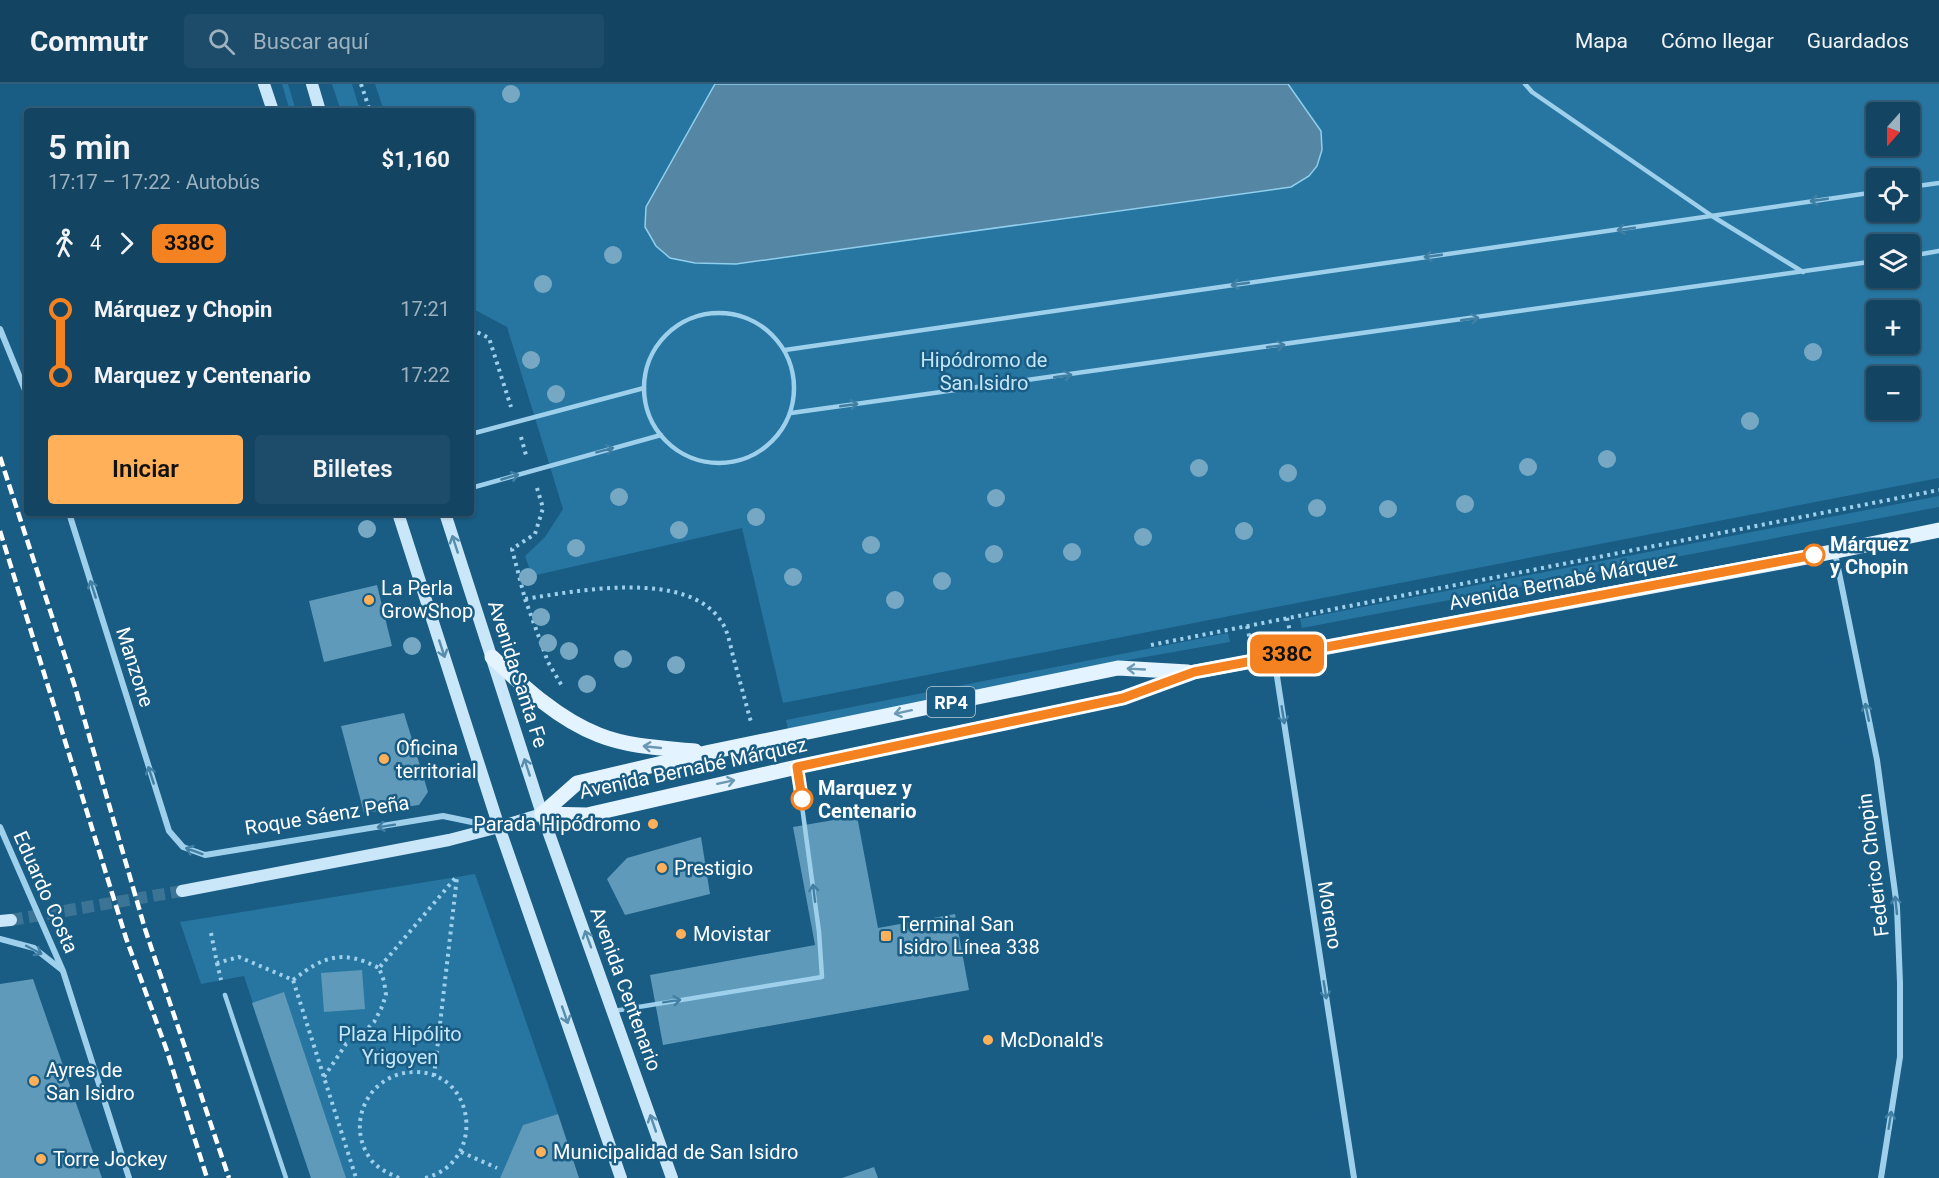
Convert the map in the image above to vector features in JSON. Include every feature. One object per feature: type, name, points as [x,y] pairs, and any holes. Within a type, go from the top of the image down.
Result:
[{"type":"main road","points":[[264,84],[272,108]]},
{"type":"main road","points":[[312,84],[319,108]]},
{"type":"main road","points":[[399,516],[499,827],[621,1178]]},
{"type":"main road","name":"Avenida Santa Fe","points":[[446,516],[542,814]]},
{"type":"main road","name":"Avenida Bernabé Márquez","points":[[542,814],[587,815],[797,767],[1123,698],[1194,672],[1939,530]]},
{"type":"main road","points":[[492,657],[559,714],[600,735],[638,745],[710,752]]},
{"type":"main road","name":"Avenida Bernabé Márquez","points":[[542,814],[577,783],[710,752],[1118,668],[1194,672]]},
{"type":"main road","name":"Roque Sáenz Peña","points":[[182,891],[449,840],[542,814]]},
{"type":"main road","name":"Avenida Centenario","points":[[542,814],[672,1178]]},
{"type":"street","points":[[0,329],[24,388]]},
{"type":"street","name":"Manzone","points":[[70,516],[169,831]]},
{"type":"street","name":"Federico Chopin","points":[[1834,551],[1877,760],[1897,907],[1900,1057],[1881,1178]]},
{"type":"street","name":"Moreno","points":[[1274,657],[1354,1178]]},
{"type":"street","name":"Roque Sáenz Peña","points":[[169,831],[183,847],[205,855],[443,816],[499,827]]},
{"type":"street","name":"Eduardo Costa","points":[[0,827],[63,971],[129,1178]]},
{"type":"street","points":[[0,939],[34,948],[63,971]]},
{"type":"lane","points":[[1525,84],[1532,92],[1712,216],[1804,272]]},
{"type":"lane","points":[[1920,186],[1939,183]]},
{"type":"lane","points":[[785,350],[1866,193]]},
{"type":"lane","points":[[1920,254],[1939,251]]},
{"type":"lane","points":[[791,413],[1866,263]]},
{"type":"lane","points":[[713,312],[741,316],[766,329],[785,350],[794,376],[791,413],[782,430],[762,450],[737,461],[709,462],[682,453],[661,435],[648,413],[644,388],[649,361],[664,337],[686,320],[713,312]]},
{"type":"lane","points":[[474,433],[644,388]]},
{"type":"lane","points":[[474,487],[661,435]]},
{"type":"lane","points":[[614,1011],[822,977],[819,932],[797,767]]},
{"type":"lane","points":[[225,995],[286,1178]]},
{"type":"path","points":[[361,84],[369,108]]},
{"type":"path","points":[[474,330],[489,338],[543,508],[535,534],[512,549],[525,598],[548,662],[553,674],[569,692]]},
{"type":"path","points":[[1144,646],[1939,490]]},
{"type":"path","points":[[525,598],[605,587],[663,590],[686,595],[700,602],[713,611],[726,630],[752,723],[740,725]]},
{"type":"path","points":[[379,968],[458,876],[434,1076]]},
{"type":"path","points":[[211,933],[218,963],[239,957],[292,980],[356,1178]]},
{"type":"path","points":[[292,980],[327,958],[354,958],[364,960],[379,968],[384,981],[386,995],[374,1022],[361,1035],[346,1044],[324,1077]]},
{"type":"path","points":[[399,1178],[384,1171],[370,1159],[362,1143],[359,1126],[362,1108],[370,1093],[383,1081],[400,1074],[417,1072],[434,1076],[449,1086],[461,1100],[467,1117],[467,1135],[461,1152],[450,1166],[435,1176],[425,1178]]},
{"type":"path","points":[[461,1152],[497,1168]]},
{"type":"green space","points":[[282,84],[288,84],[295,108],[289,108]]},
{"type":"green space","points":[[332,84],[352,84],[359,108],[340,108]]},
{"type":"green space","name":"Hipódromo de San Isidro","points":[[375,84],[1939,84],[1939,478],[783,703],[742,528],[532,576],[525,556],[545,537],[563,509],[507,327],[474,311],[474,108],[383,108]]},
{"type":"green space","points":[[1939,496],[1939,507],[1302,628],[1300,619]]},
{"type":"green space","points":[[1228,633],[1230,642],[1117,662],[788,729],[786,720]]},
{"type":"green space","name":"Plaza Hipólito Yrigoyen","points":[[475,874],[558,1114],[523,1125],[500,1178],[311,1178],[244,976],[201,984],[180,922]]},
{"type":"shaded area","points":[[715,84],[1288,84],[1321,131],[1322,150],[1317,166],[1309,176],[1291,187],[736,264],[695,263],[670,258],[656,246],[645,227],[646,207]]},
{"type":"building","points":[[377,585],[392,646],[324,662],[309,601]]},
{"type":"building","name":"Oficina territorial","points":[[404,713],[428,792],[419,805],[364,813],[341,726]]},
{"type":"building","name":"Terminal San Isidro Línea 338","points":[[857,816],[878,928],[955,914],[969,990],[663,1045],[650,975],[815,945],[793,827]]},
{"type":"building","name":"Prestigio","points":[[701,837],[710,894],[625,915],[607,879],[627,858]]},
{"type":"building","points":[[362,970],[365,1009],[324,1012],[321,973]]},
{"type":"building","name":"Ayres de San Isidro","points":[[33,979],[102,1178],[0,1178],[0,984]]},
{"type":"building","points":[[284,992],[346,1178],[311,1178],[252,1003]]},
{"type":"building","name":"Municipalidad de San Isidro","points":[[558,1114],[579,1178],[500,1178],[523,1125]]},
{"type":"building","points":[[874,1167],[878,1178],[842,1178]]},
{"type":"tunnel","points":[[11,920],[182,891]]},
{"type":"railway","points":[[0,457],[75,687],[145,929],[229,1178]]},
{"type":"railway","points":[[0,531],[126,938],[167,1051],[207,1178]]},
{"type":"bus line","name":"338C","points":[[802,799],[797,767],[1123,698],[1194,672],[1814,555]]},
{"type":"place","name":"Márquez y Chopin","points":[[1814,555]]},
{"type":"place","name":"La Perla GrowShop","points":[[369,600]]},
{"type":"place","name":"Oficina territorial","points":[[384,759]]},
{"type":"place","name":"Marquez y Centenario","points":[[802,799]]},
{"type":"place","name":"Parada Hipódromo","points":[[653,824]]},
{"type":"place","name":"Prestigio","points":[[662,868]]},
{"type":"place","name":"Movistar","points":[[681,934]]},
{"type":"place","name":"Terminal San Isidro Línea 338","points":[[886,936]]},
{"type":"place","name":"McDonald's","points":[[988,1040]]},
{"type":"place","name":"Ayres de San Isidro","points":[[34,1081]]},
{"type":"place","name":"Municipalidad de San Isidro","points":[[541,1152]]},
{"type":"place","name":"Torre Jockey","points":[[41,1159]]}]
